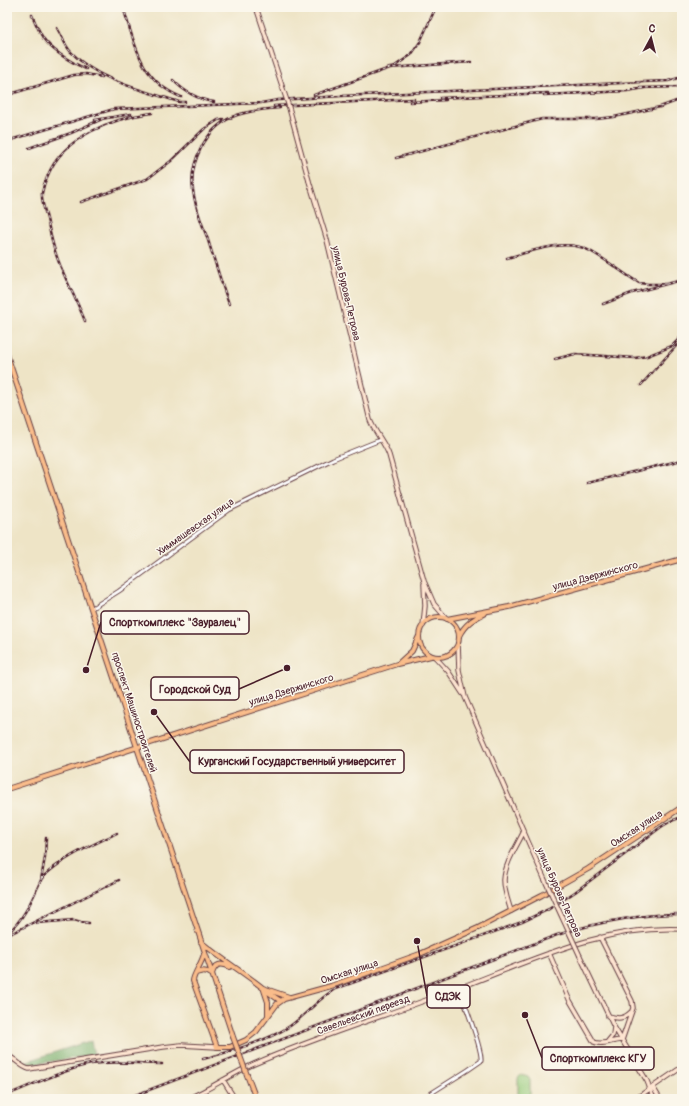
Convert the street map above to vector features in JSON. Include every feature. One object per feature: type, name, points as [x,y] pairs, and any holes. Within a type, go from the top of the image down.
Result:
[{"type":"main road","name":"улица Бурова-Петрова","points":[[256,7],[288,104],[327,240],[374,430],[380,440],[387,447],[390,455],[424,581],[434,604],[447,619]]},
{"type":"main road","name":"проспект Машиностроителей","points":[[7,355],[138,747],[204,954],[256,1099]]},
{"type":"main road","name":"улица Дзержинского","points":[[447,619],[509,607],[682,560]]},
{"type":"main road","name":"улица Бурова-Петрова","points":[[423,626],[425,606],[424,581]]},
{"type":"main road","name":"улица Дзержинского","points":[[459,636],[470,621],[489,611]]},
{"type":"main road","points":[[435,618],[447,619],[454,624],[458,630],[458,643],[455,649],[448,655],[433,656],[425,651],[420,639],[420,632],[423,626],[435,618]]},
{"type":"main road","name":"улица Дзержинского","points":[[397,664],[412,651],[420,632]]},
{"type":"main road","name":"улица Бурова-Петрова","points":[[458,643],[459,670],[465,697]]},
{"type":"main road","name":"улица Бурова-Петрова","points":[[433,656],[448,671],[465,697],[544,878],[608,1016],[651,1088],[654,1089],[660,1099]]},
{"type":"main road","name":"улица Дзержинского","points":[[7,789],[397,664],[433,656]]},
{"type":"main road","name":"Омская улица","points":[[7,1056],[13,1057],[22,1066],[29,1069],[163,1047],[182,1045],[230,1047],[240,1043],[256,1032],[281,1001],[290,997],[331,986],[401,961],[468,932],[511,911],[588,869],[682,807]]},
{"type":"main road","points":[[511,911],[505,888],[505,876],[510,860],[524,831]]},
{"type":"main road","points":[[518,844],[528,840]]},
{"type":"main road","name":"Савельевский переезд","points":[[187,1099],[240,1071],[290,1049],[459,988],[582,941],[647,929],[682,929]]},
{"type":"main road","points":[[549,954],[569,1000],[594,1042],[599,1044],[608,1041],[622,1040],[633,1008],[632,1001],[600,937]]},
{"type":"main road","points":[[200,941],[234,968],[263,988],[270,995],[281,1001]]},
{"type":"main road","points":[[204,954],[193,981],[217,1047]]},
{"type":"main road","points":[[195,973],[202,970],[209,972],[212,975],[214,968],[218,964],[223,964],[234,968]]},
{"type":"main road","points":[[263,988],[290,997]]},
{"type":"main road","points":[[263,988],[268,1002],[268,1017]]},
{"type":"main road","points":[[608,1016],[618,1019],[627,1016],[632,1011]]},
{"type":"main road","points":[[608,1041],[613,1036],[614,1027]]},
{"type":"main road","points":[[635,1099],[682,1067]]},
{"type":"main road","points":[[223,1080],[235,1099]]},
{"type":"main road","name":"улица Бурова-Петрова","points":[[651,1088],[650,1092],[654,1099]]},
{"type":"street","name":"Химмашевская улица","points":[[92,608],[119,591],[229,510],[333,459],[380,440]]},
{"type":"street","points":[[424,1098],[481,1061],[478,1046],[459,988]]},
{"type":"green space","points":[[167,680],[170,681],[171,688],[152,693],[150,687],[151,685]]},
{"type":"green space","points":[[91,1041],[94,1055],[27,1065],[25,1062],[83,1043],[84,1044]]},
{"type":"green space","points":[[521,1075],[528,1077],[530,1080],[530,1099],[518,1099],[518,1078]]},
{"type":"railway","points":[[123,7],[136,48],[148,71],[156,81],[167,90],[181,97]]},
{"type":"railway","points":[[395,66],[411,55],[420,42],[436,7]]},
{"type":"railway","points":[[32,15],[47,43],[63,56],[86,69]]},
{"type":"railway","points":[[57,28],[69,50],[82,62],[94,70],[136,89],[179,102],[185,102]]},
{"type":"railway","points":[[314,95],[390,68],[471,62]]},
{"type":"railway","points":[[7,95],[74,75],[86,74],[102,77]]},
{"type":"railway","points":[[7,141],[114,109],[261,103],[278,100],[341,96],[668,81],[682,77]]},
{"type":"railway","points":[[173,80],[192,94],[214,102]]},
{"type":"railway","points":[[640,88],[682,87]]},
{"type":"railway","points":[[544,95],[627,91],[645,88]]},
{"type":"railway","points":[[440,98],[548,93]]},
{"type":"railway","points":[[274,106],[414,99]]},
{"type":"railway","points":[[396,158],[542,119],[596,119],[614,117],[660,107],[682,99]]},
{"type":"railway","points":[[410,102],[446,100]]},
{"type":"railway","points":[[229,304],[200,220],[193,190],[192,179],[194,168],[201,148],[207,138],[223,122],[243,113],[280,108]]},
{"type":"railway","points":[[85,321],[61,268],[50,235],[42,199],[44,184],[55,161],[66,150],[91,131],[122,119],[152,113]]},
{"type":"railway","points":[[95,120],[131,114]]},
{"type":"railway","points":[[29,148],[71,133],[102,119]]},
{"type":"railway","points":[[81,202],[147,179],[171,161],[204,129],[218,120],[223,119]]},
{"type":"railway","points":[[507,258],[547,247],[569,245],[588,250],[639,283],[666,284]]},
{"type":"railway","points":[[603,304],[632,293],[682,280]]},
{"type":"railway","points":[[555,359],[575,354],[635,358],[647,356],[672,346],[682,336]]},
{"type":"railway","points":[[641,385],[677,345]]},
{"type":"railway","points":[[587,483],[682,460]]},
{"type":"railway","points":[[203,1059],[248,1046],[281,1031],[296,1022],[323,997],[335,989],[522,922],[549,909],[575,892],[661,827],[682,817]]},
{"type":"railway","points":[[7,934],[23,915],[42,878],[68,858],[117,833]]},
{"type":"railway","points":[[41,880],[45,857],[46,838]]},
{"type":"railway","points":[[12,933],[119,880]]},
{"type":"railway","points":[[125,1099],[557,935],[588,926],[634,917],[682,914]]},
{"type":"railway","points":[[37,923],[74,920],[89,923]]},
{"type":"railway","points":[[7,1095],[81,1066],[117,1062],[162,1064]]},
{"type":"place","name":"Городской Суд","points":[[287,668]]},
{"type":"place","name":"Спорткомплекс \"Зауралец\"","points":[[86,670]]},
{"type":"place","name":"Курганский Государственный университет","points":[[154,712]]},
{"type":"place","name":"СДЭК","points":[[417,941]]},
{"type":"place","name":"Спорткомплекс КГУ","points":[[525,1015]]}]
